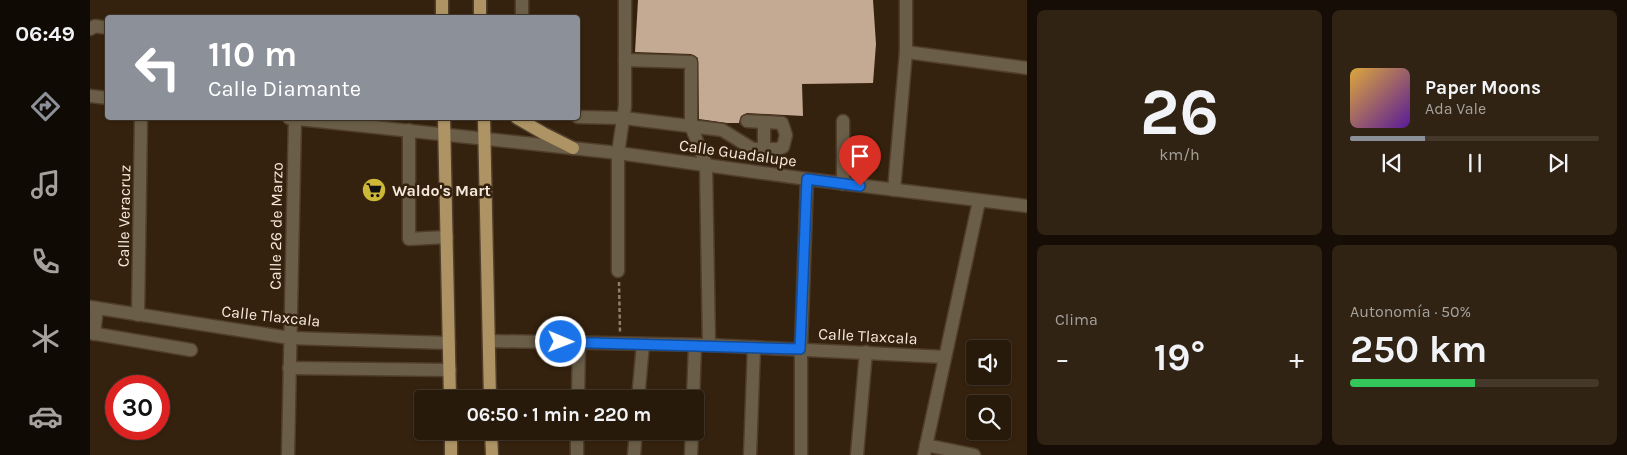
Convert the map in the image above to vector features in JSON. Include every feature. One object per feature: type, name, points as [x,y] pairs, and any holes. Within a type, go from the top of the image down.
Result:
[{"type":"main road","points":[[442,0],[442,15]]},
{"type":"main road","points":[[480,0],[480,15]]},
{"type":"main road","points":[[444,120],[450,390]]},
{"type":"main road","points":[[484,120],[490,390]]},
{"type":"main road","points":[[520,120],[573,148]]},
{"type":"main road","points":[[451,440],[451,455]]},
{"type":"main road","points":[[491,440],[492,455]]},
{"type":"street","points":[[522,0],[522,15]]},
{"type":"street","points":[[618,271],[618,153],[624,118],[625,0]]},
{"type":"street","points":[[894,190],[906,52],[906,0]]},
{"type":"street","points":[[90,29],[94,26],[105,28]]},
{"type":"street","points":[[906,52],[1027,68]]},
{"type":"street","points":[[625,60],[691,62],[691,126],[706,164],[709,345]]},
{"type":"street","points":[[90,96],[105,98]]},
{"type":"street","points":[[580,117],[624,118],[722,130],[753,149],[777,149],[783,147],[786,135],[782,123],[747,121]]},
{"type":"street","name":"Calle Veracruz","points":[[138,315],[142,120]]},
{"type":"street","name":"Calle 26 de Marzo","points":[[288,455],[292,120]]},
{"type":"street","name":"Calle Guadalupe","points":[[341,120],[365,121],[409,130],[618,153],[843,184],[1027,206]]},
{"type":"street","points":[[843,121],[843,184]]},
{"type":"street","points":[[764,122],[764,149]]},
{"type":"street","points":[[409,130],[409,239],[447,238]]},
{"type":"street","points":[[801,455],[800,349],[807,179]]},
{"type":"street","points":[[974,455],[925,450],[979,201]]},
{"type":"street","points":[[93,307],[92,334],[191,350]]},
{"type":"street","name":"Calle Tlaxcala","points":[[93,307],[290,338],[449,343]]},
{"type":"street","name":"Calle Tlaxcala","points":[[489,341],[709,345],[945,356]]},
{"type":"street","points":[[578,390],[580,343]]},
{"type":"street","points":[[639,390],[642,344]]},
{"type":"street","points":[[693,390],[695,345]]},
{"type":"street","points":[[750,455],[754,347]]},
{"type":"street","points":[[857,455],[866,352]]},
{"type":"street","points":[[289,368],[450,370]]},
{"type":"street","points":[[577,440],[577,455]]},
{"type":"street","points":[[634,455],[635,440]]},
{"type":"street","points":[[691,455],[692,440]]},
{"type":"path","points":[[618,271],[620,343]]},
{"type":"building","points":[[638,0],[873,0],[876,44],[873,83],[802,84],[803,116],[747,113],[741,116],[739,123],[699,119],[698,58],[691,54],[635,52]]},
{"type":"place","name":"Waldo's Mart","points":[[374,190]]},
{"type":"route","points":[[561,342],[800,349],[807,179],[860,186]]}]
